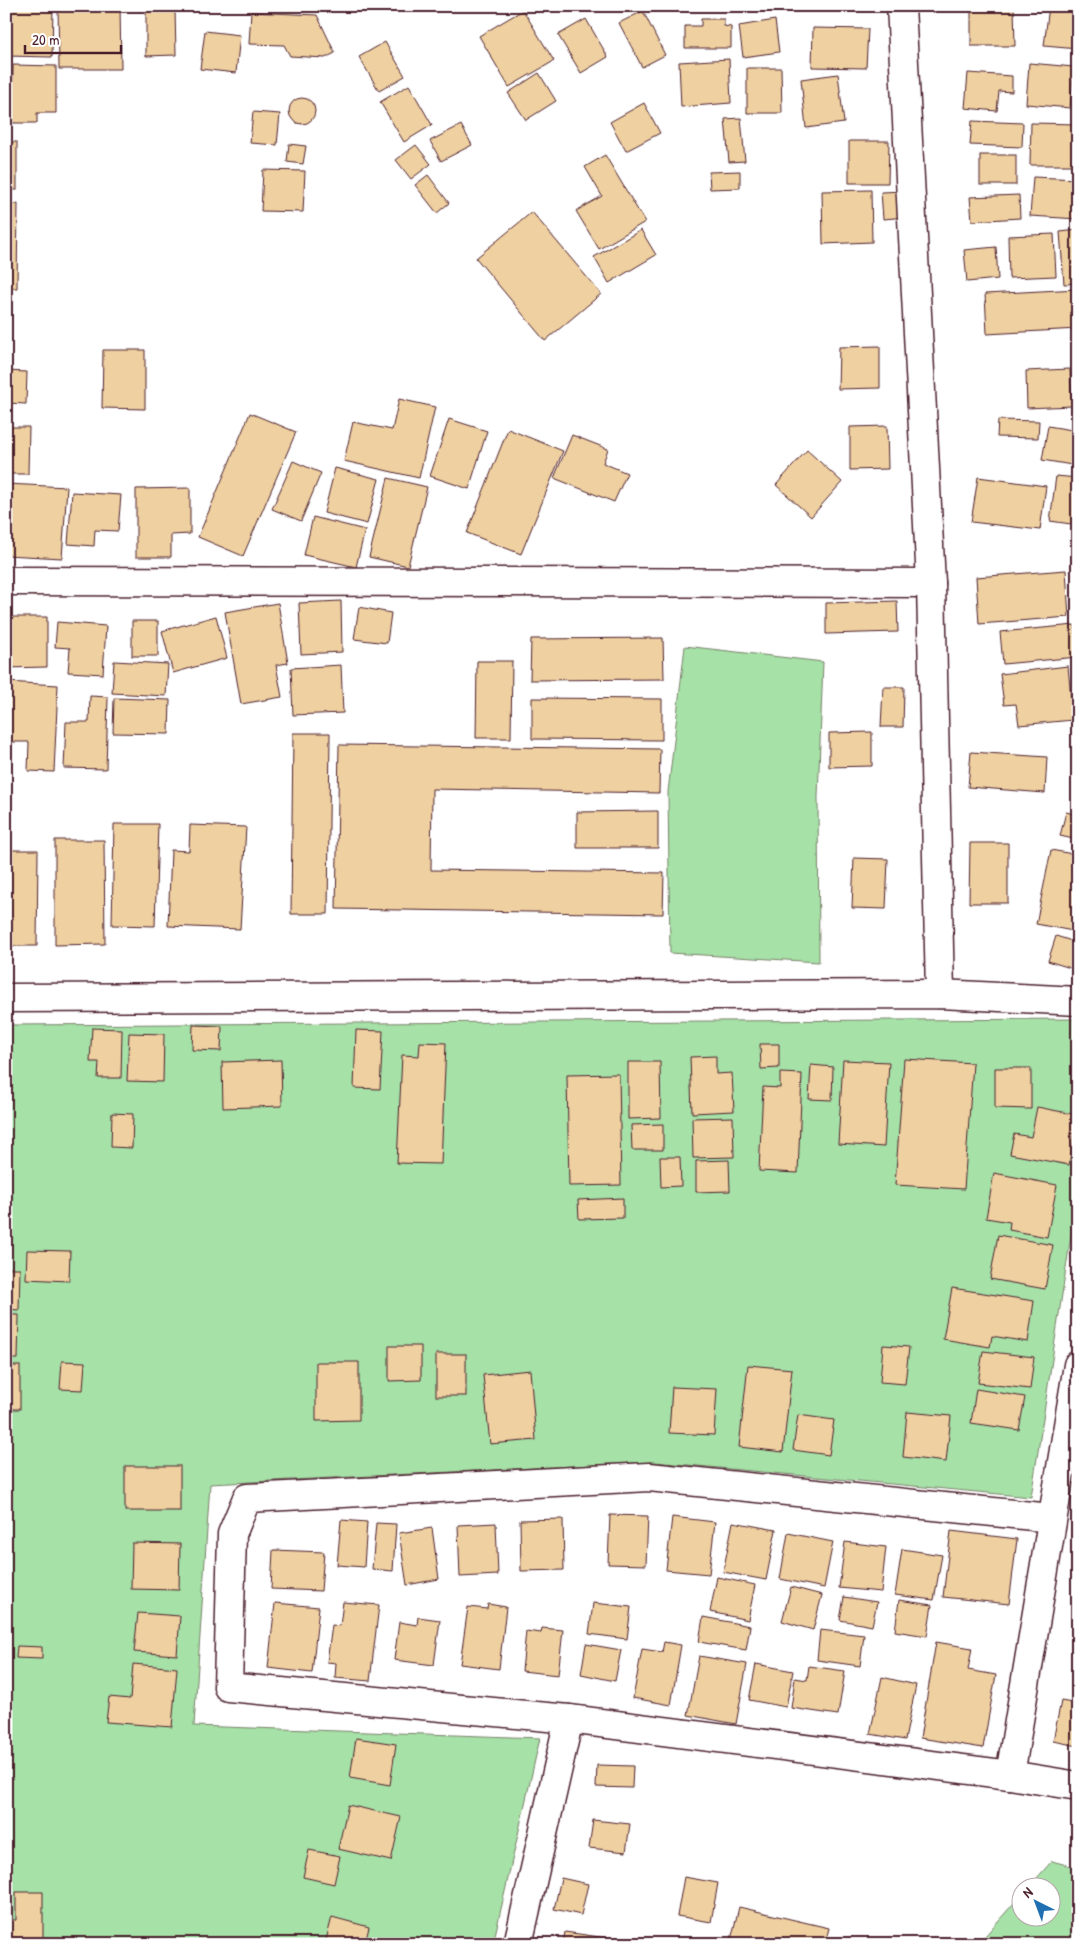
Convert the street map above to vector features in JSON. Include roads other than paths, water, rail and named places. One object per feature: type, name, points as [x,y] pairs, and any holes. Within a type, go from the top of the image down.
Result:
[{"type":"street","points":[[901,6],[931,583],[940,994]]},
{"type":"street","points":[[6,580],[931,583]]},
{"type":"street","points":[[6,998],[940,994],[1078,1001]]},
{"type":"street","points":[[1010,1775],[1078,1365]]},
{"type":"street","points":[[1052,1518],[649,1477],[247,1498],[232,1534],[228,1687],[569,1719],[1010,1775],[1078,1786]]},
{"type":"street","points":[[518,1944],[569,1719]]}]
